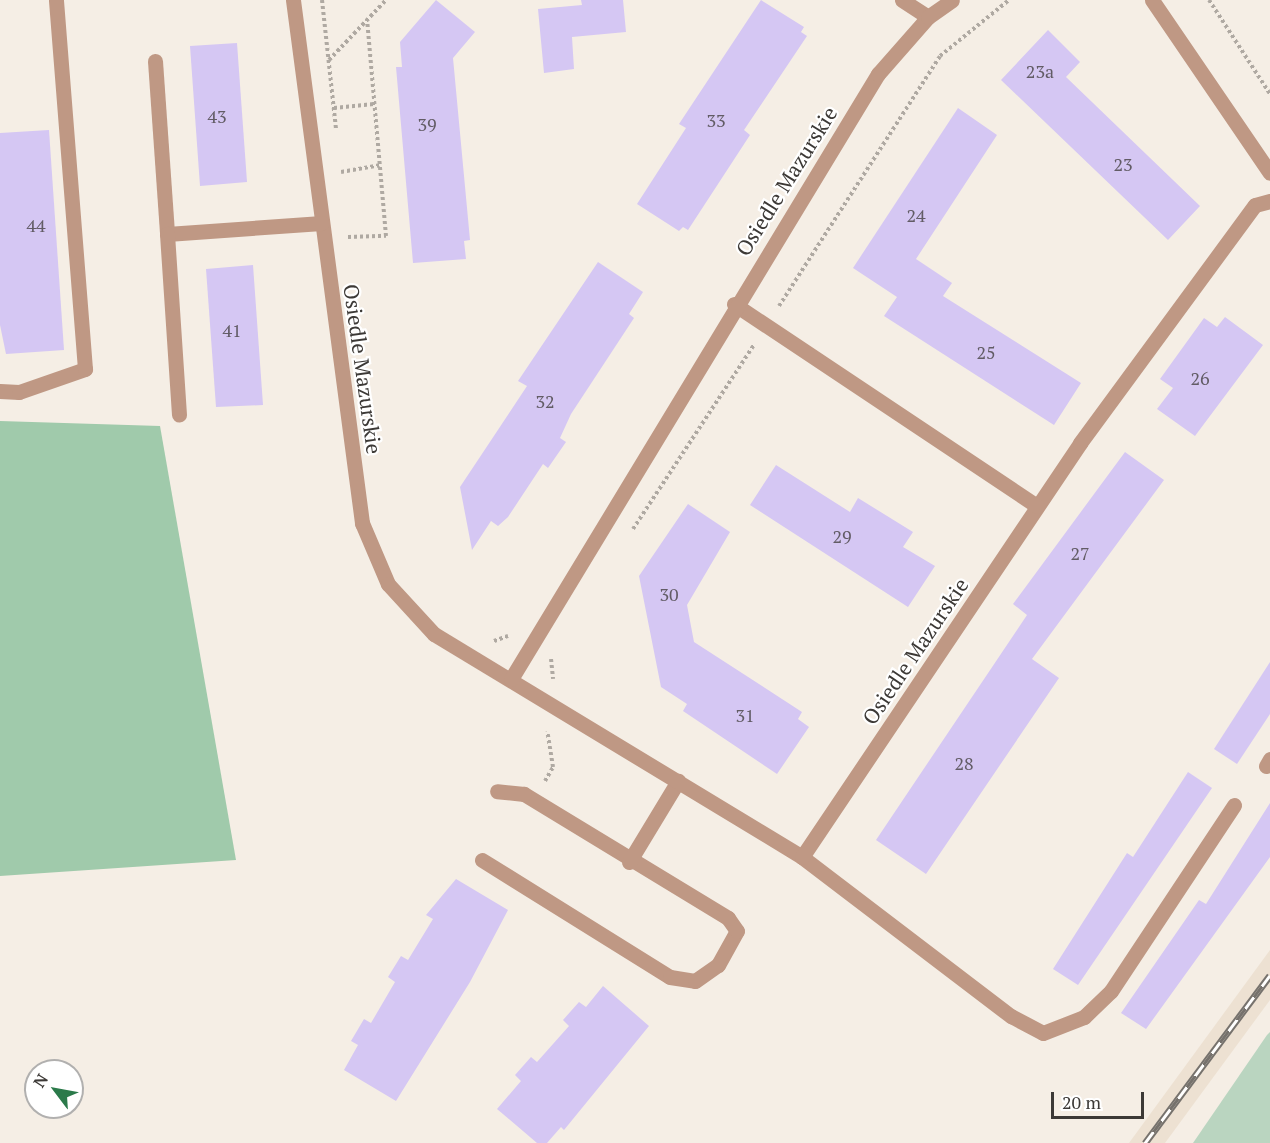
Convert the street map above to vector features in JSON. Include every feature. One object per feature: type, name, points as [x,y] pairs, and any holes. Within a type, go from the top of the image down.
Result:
[{"type":"street","points":[[0,391],[18,392],[85,369],[56,0]]},
{"type":"street","name":"Osiedle Mazurskie","points":[[293,0],[362,523],[388,584],[434,634],[802,857],[1037,506],[1255,205],[1270,201]]},
{"type":"street","points":[[902,0],[928,17]]},
{"type":"street","name":"Osiedle Mazurskie","points":[[511,679],[734,304],[878,74],[928,17],[952,0]]},
{"type":"street","points":[[1152,0],[1270,173]]},
{"type":"street","points":[[155,61],[179,414]]},
{"type":"street","points":[[167,234],[322,223]]},
{"type":"street","points":[[734,304],[1037,506]]},
{"type":"street","points":[[629,862],[678,781]]},
{"type":"street","points":[[482,860],[670,977],[695,981],[718,965],[737,931],[728,918],[629,862],[535,801],[497,791]]},
{"type":"street","points":[[802,857],[1011,1016],[1043,1033],[1084,1017],[1111,991],[1234,805]]},
{"type":"path","points":[[322,0],[338,140]]},
{"type":"path","points":[[329,61],[386,0]]},
{"type":"path","points":[[630,533],[940,56],[1009,0]]},
{"type":"path","points":[[1209,0],[1270,94]]},
{"type":"path","points":[[348,237],[386,236],[367,20]]},
{"type":"path","points":[[334,108],[374,104]]},
{"type":"path","points":[[340,161],[342,181]]},
{"type":"path","points":[[341,172],[380,165]]},
{"type":"path","points":[[347,228],[349,248]]},
{"type":"path","points":[[482,639],[499,642],[509,635]]},
{"type":"path","points":[[535,801],[553,767],[545,722],[566,688],[553,679],[552,652]]},
{"type":"shaded area","points":[[1270,950],[1270,1000],[1165,1143],[1129,1143]]},
{"type":"green space","points":[[0,421],[160,426],[236,860],[0,876]]},
{"type":"green space","points":[[1270,1032],[1270,1143],[1193,1143],[1267,1035]]},
{"type":"building","points":[[436,0],[475,32],[453,58],[470,240],[464,241],[466,259],[413,263],[396,67],[402,67],[400,42]]},
{"type":"building","points":[[581,0],[623,0],[626,32],[572,37],[574,69],[544,73],[538,9],[582,5]]},
{"type":"building","points":[[761,0],[804,27],[801,32],[807,36],[744,130],[750,135],[688,230],[683,227],[679,231],[637,204],[686,128],[679,124]]},
{"type":"building","points":[[1048,30],[1080,62],[1066,77],[1200,206],[1168,240],[1001,80]]},
{"type":"building","points":[[237,43],[247,182],[200,186],[190,46]]},
{"type":"building","points":[[958,108],[997,135],[916,259],[952,283],[943,296],[1081,383],[1054,425],[884,316],[897,297],[853,268]]},
{"type":"building","points":[[49,130],[64,350],[6,354],[0,325],[0,133]]},
{"type":"building","points":[[598,262],[643,292],[629,314],[634,318],[571,414],[560,438],[566,442],[548,468],[543,464],[508,517],[498,526],[491,521],[472,550],[460,487],[527,386],[518,381]]},
{"type":"building","points":[[253,265],[263,405],[216,407],[206,269]]},
{"type":"building","points":[[1225,317],[1263,345],[1195,436],[1157,409],[1173,388],[1160,379],[1204,318],[1217,327]]},
{"type":"building","points":[[1125,452],[1164,480],[1032,659],[1059,678],[926,874],[876,840],[1027,615],[1013,604]]},
{"type":"building","points":[[776,465],[850,512],[858,498],[913,532],[903,547],[935,566],[908,607],[750,505]]},
{"type":"building","points":[[688,504],[730,532],[687,605],[694,642],[802,712],[798,719],[809,727],[777,774],[683,711],[687,704],[661,687],[639,576]]},
{"type":"building","points":[[1270,662],[1270,714],[1237,764],[1214,749]]},
{"type":"building","points":[[1188,772],[1212,788],[1078,985],[1053,969],[1127,853],[1133,857]]},
{"type":"building","points":[[1270,803],[1270,857],[1146,1029],[1121,1013],[1199,900],[1206,904]]},
{"type":"building","points":[[456,879],[508,910],[470,982],[396,1101],[344,1070],[358,1045],[351,1041],[364,1019],[371,1023],[395,982],[388,977],[401,956],[408,960],[433,919],[426,915]]},
{"type":"building","points":[[603,986],[649,1026],[564,1130],[561,1127],[547,1143],[537,1143],[497,1109],[521,1081],[515,1075],[531,1057],[537,1062],[569,1026],[563,1020],[579,1002],[586,1007]]},
{"type":"railway","points":[[1145,1143],[1270,975]]}]
